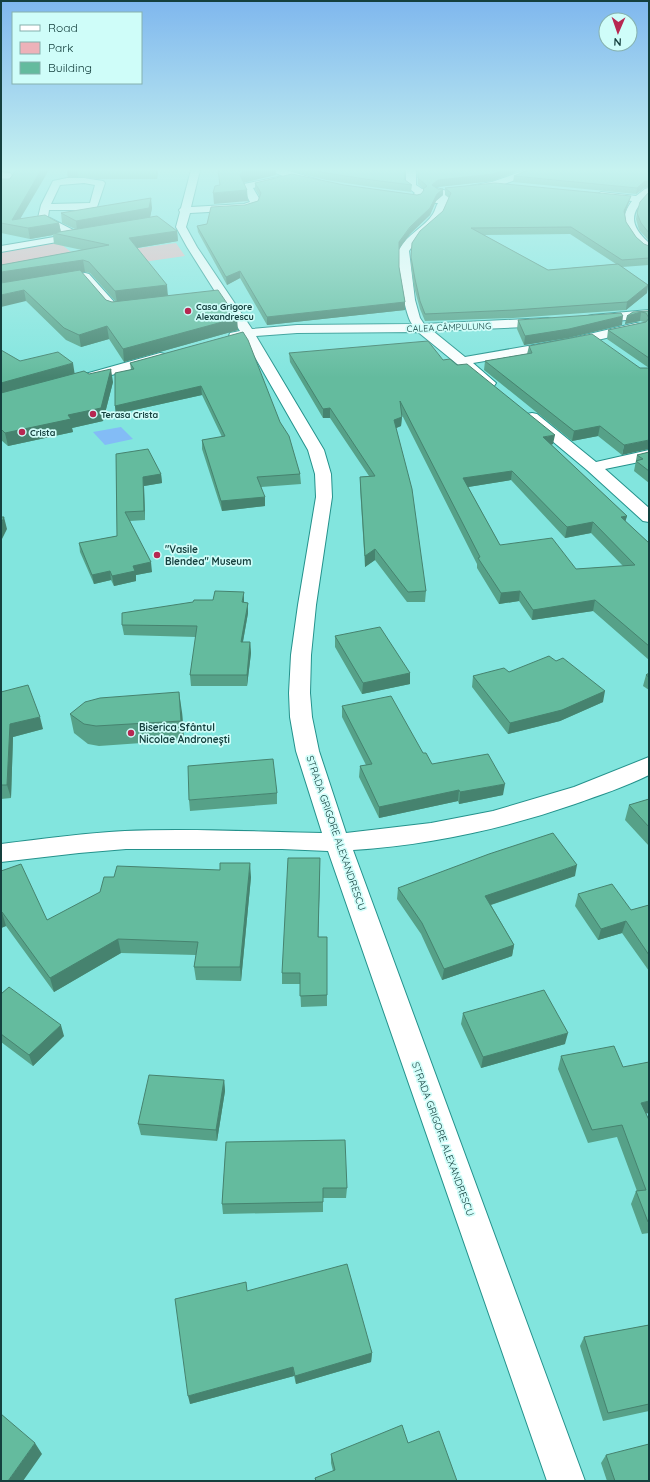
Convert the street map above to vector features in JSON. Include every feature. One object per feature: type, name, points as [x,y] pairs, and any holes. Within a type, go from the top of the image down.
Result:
[{"type":"street","points":[[1,249],[60,239]]},
{"type":"street","name":"STRADA GRIGORE ALEXANDRESCU","points":[[189,239],[248,333],[316,450],[322,467],[325,482],[324,497],[303,635],[300,706],[304,738],[337,842],[566,1481]]},
{"type":"street","points":[[412,239],[404,251],[404,266],[410,306],[414,319],[421,328],[500,391]]},
{"type":"street","points":[[640,239],[649,249]]},
{"type":"street","points":[[1,290],[85,276],[113,308],[129,307]]},
{"type":"street","points":[[208,298],[224,296]]},
{"type":"street","points":[[577,320],[649,314]]},
{"type":"street","name":"CALEA CÂMPULUNG","points":[[220,340],[248,333],[421,328],[562,321]]},
{"type":"street","points":[[463,361],[593,337],[649,324]]},
{"type":"street","points":[[593,337],[606,346]]},
{"type":"street","points":[[73,381],[176,353]]},
{"type":"street","points":[[519,406],[594,467],[649,516]]},
{"type":"street","points":[[594,467],[649,455]]},
{"type":"street","points":[[1,853],[126,840],[196,839],[337,842],[367,840],[437,830],[507,816],[557,802],[648,768]]},
{"type":"green space","points":[[58,242],[83,261],[1,276],[1,252]]},
{"type":"green space","points":[[176,243],[185,256],[129,264],[111,252]]},
{"type":"water","points":[[121,427],[133,439],[105,445],[93,432]]},
{"type":"building","points":[[82,239],[130,239],[167,285],[115,291],[89,262],[83,260],[1,272],[1,265],[109,245]]},
{"type":"building","points":[[204,239],[401,239],[399,242],[399,267],[405,302],[267,317],[240,271],[226,277]]},
{"type":"building","points":[[415,239],[491,239],[548,270],[618,264],[648,285],[627,302],[514,310],[425,314],[420,301],[415,279],[411,257],[412,243]]},
{"type":"building","points":[[590,239],[638,239],[649,246],[649,258],[622,260]]},
{"type":"building","points":[[80,270],[106,300],[112,302],[218,290],[237,318],[123,349],[107,326],[79,335],[64,328],[24,290],[1,295],[1,283]]},
{"type":"building","points":[[649,311],[649,318],[646,313],[641,312],[627,316],[633,312]]},
{"type":"building","points":[[621,313],[623,316],[569,329],[525,336],[518,320]]},
{"type":"building","points":[[649,318],[649,358],[608,330],[646,322]]},
{"type":"building","points":[[243,332],[248,340],[280,422],[289,436],[300,474],[257,477],[265,497],[221,501],[202,440],[225,436],[201,386],[115,406],[115,373],[134,369],[130,363]]},
{"type":"building","points":[[592,334],[640,368],[649,368],[649,440],[624,445],[600,426],[574,431],[485,361],[532,353],[529,346]]},
{"type":"building","points":[[428,341],[443,360],[450,359],[457,365],[467,364],[555,435],[543,437],[627,516],[621,517],[649,543],[649,646],[595,600],[533,610],[520,591],[501,593],[478,558],[480,557],[400,401],[402,417],[394,420],[412,489],[426,591],[408,592],[375,549],[365,556],[360,477],[375,476],[330,408],[323,409],[289,353]],"holes":[[[512,471],[567,527],[593,522],[635,565],[576,569],[552,538],[500,545],[463,478]]]},
{"type":"building","points":[[1,350],[20,361],[58,352],[73,363],[1,383]]},
{"type":"building","points":[[111,369],[101,408],[68,415],[71,419],[5,433],[1,429],[1,393],[84,371],[89,374]]},
{"type":"building","points":[[148,449],[161,474],[143,477],[144,511],[125,512],[151,562],[133,566],[135,571],[112,576],[110,571],[92,575],[79,543],[117,536],[116,454]]},
{"type":"building","points":[[649,452],[649,471],[636,461],[643,459],[637,455]]},
{"type":"building","points":[[1,517],[4,517],[1,524]]},
{"type":"building","points":[[215,591],[244,592],[242,602],[248,603],[241,642],[250,642],[247,675],[190,675],[197,626],[122,625],[122,613],[193,602],[194,600],[213,600]]},
{"type":"building","points":[[380,627],[410,673],[363,683],[335,636]]},
{"type":"building","points":[[549,656],[556,661],[563,658],[605,691],[562,710],[510,723],[473,676],[504,668],[509,672]]},
{"type":"building","points":[[28,685],[40,717],[10,724],[7,785],[1,785],[1,692]]},
{"type":"building","points":[[179,692],[181,721],[96,726],[84,724],[70,714],[85,702],[100,698]]},
{"type":"building","points":[[391,696],[423,753],[426,753],[432,764],[488,754],[505,784],[460,792],[459,790],[379,807],[360,766],[372,764],[342,706]]},
{"type":"building","points":[[273,759],[277,793],[189,800],[188,766]]},
{"type":"building","points":[[649,799],[649,827],[629,805]]},
{"type":"building","points":[[553,833],[577,865],[485,896],[514,945],[444,969],[422,923],[398,888],[489,854]]},
{"type":"building","points":[[288,858],[320,858],[318,937],[327,937],[327,995],[300,996],[300,973],[282,973]]},
{"type":"building","points":[[220,863],[250,863],[240,967],[194,967],[198,942],[118,939],[50,978],[2,912],[1,913],[1,871],[21,864],[47,920],[100,892],[104,877],[114,877],[117,866],[220,870]]},
{"type":"building","points":[[612,884],[631,910],[649,905],[649,955],[626,921],[601,929],[578,894]]},
{"type":"building","points":[[9,987],[61,1025],[29,1055],[1,1034],[1,994]]},
{"type":"building","points":[[544,990],[568,1033],[483,1057],[463,1013]]},
{"type":"building","points":[[614,1046],[623,1067],[649,1062],[649,1101],[641,1103],[649,1120],[649,1222],[636,1191],[646,1190],[622,1125],[592,1130],[561,1056]]},
{"type":"building","points":[[149,1075],[224,1080],[216,1130],[138,1124]]},
{"type":"building","points":[[345,1140],[347,1188],[323,1188],[323,1202],[222,1204],[226,1142]]},
{"type":"building","points":[[347,1264],[372,1353],[295,1376],[293,1367],[188,1396],[175,1299],[246,1282],[247,1291]]},
{"type":"building","points":[[649,1325],[649,1404],[608,1413],[584,1337]]},
{"type":"building","points":[[1,1414],[35,1443],[8,1481],[1,1481]]},
{"type":"building","points":[[402,1425],[408,1443],[439,1431],[457,1481],[316,1481],[315,1478],[335,1470],[331,1454]]},
{"type":"building","points":[[649,1444],[649,1481],[615,1481],[606,1455]]},
{"type":"place","name":"Casa Grigore Alexandrescu","points":[[188,311]]},
{"type":"place","name":"Terasa Crista","points":[[93,414]]},
{"type":"place","name":"Crista","points":[[22,432]]},
{"type":"place","name":"\"Vasile Blendea\" Museum","points":[[157,555]]},
{"type":"place","name":"Biserica Sfântul Nicolae Andronești","points":[[131,733]]}]
